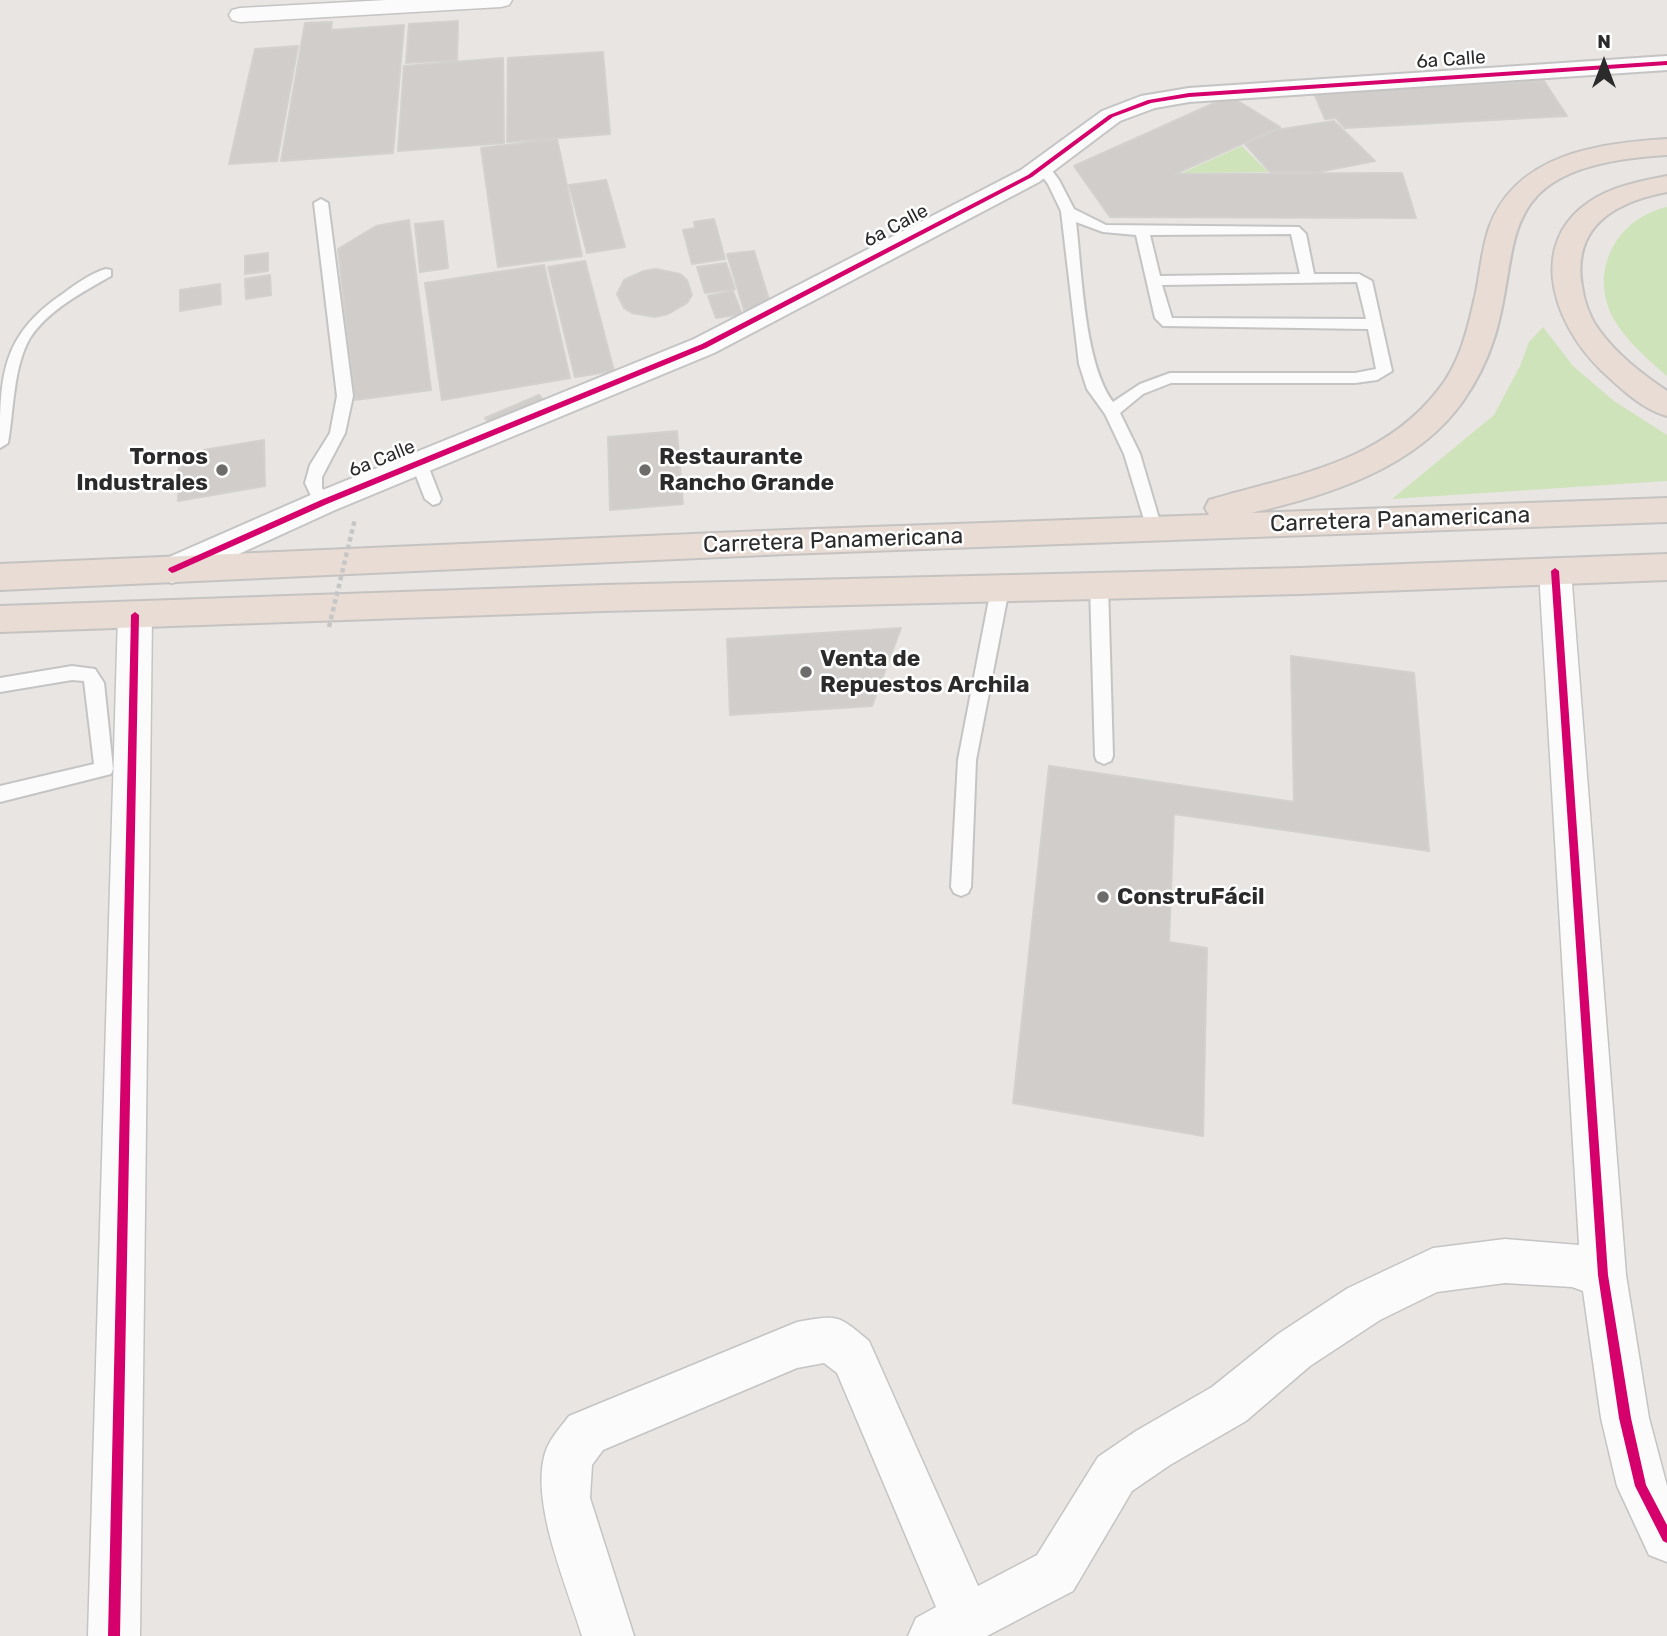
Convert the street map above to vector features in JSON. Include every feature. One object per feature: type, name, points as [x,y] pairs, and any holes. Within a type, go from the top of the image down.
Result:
[{"type":"highway","points":[[1114,530],[1284,495],[1345,473],[1386,452],[1422,425],[1450,397],[1469,364],[1478,339],[1503,228],[1509,211],[1529,184],[1545,173],[1575,161],[1631,149],[1667,146]]},
{"type":"highway","points":[[1667,184],[1628,192],[1607,201],[1589,214],[1568,244],[1564,265],[1572,305],[1588,335],[1624,375],[1667,406]]},
{"type":"highway","name":"Carretera Panamericana","points":[[0,577],[786,542],[1667,510]]},
{"type":"highway","points":[[0,605],[8,600],[29,596],[737,574],[761,561],[786,542]]},
{"type":"highway","points":[[0,620],[603,598],[1000,589],[1667,567]]},
{"type":"street","points":[[240,15],[501,0]]},
{"type":"street","name":"6a Calle","points":[[172,570],[324,502],[704,346],[1030,176],[1111,116],[1150,101],[1189,95],[1667,63]]},
{"type":"street","points":[[293,516],[294,540],[298,549],[313,564]]},
{"type":"street","points":[[1555,571],[1603,1275],[1625,1418],[1641,1486],[1667,1537]]},
{"type":"street","points":[[114,1636],[135,615]]},
{"type":"street","points":[[608,1636],[565,1498],[568,1457],[586,1433],[797,1345],[831,1339],[853,1357],[950,1626],[1055,1573],[1115,1474],[1153,1448],[1229,1404],[1294,1350],[1364,1304],[1433,1270],[1505,1261],[1572,1265],[1603,1275]]},
{"type":"lane","points":[[1042,167],[1054,183],[1068,211],[1086,364],[1095,389],[1112,412],[1132,454],[1152,522]]},
{"type":"lane","points":[[321,203],[345,396],[344,416],[313,480],[315,491],[324,502]]},
{"type":"lane","points":[[1068,211],[1091,226],[1120,231],[1293,230],[1299,234],[1308,278]]},
{"type":"lane","points":[[1143,231],[1162,318],[1177,325],[1373,324]]},
{"type":"lane","points":[[0,443],[19,344],[37,321],[70,295],[106,273]]},
{"type":"lane","points":[[1112,412],[1128,395],[1149,384],[1170,378],[1372,376],[1384,370],[1365,281],[1352,277],[1153,281]]},
{"type":"lane","points":[[419,463],[433,499]]},
{"type":"lane","points":[[1099,586],[1104,756]]},
{"type":"lane","points":[[961,887],[967,760],[1000,589]]},
{"type":"lane","points":[[0,685],[72,673],[89,674],[95,683],[104,769],[0,794]]},
{"type":"path","points":[[329,627],[355,519]]},
{"type":"green space","points":[[1242,146],[1268,172],[1182,173]]},
{"type":"green space","points":[[1667,207],[1667,376],[1650,362],[1618,326],[1608,306],[1604,289],[1608,258],[1615,243],[1637,220]]},
{"type":"green space","points":[[1543,327],[1573,366],[1614,401],[1667,435],[1667,481],[1392,499],[1494,415],[1520,366],[1529,342]]},
{"type":"building","points":[[458,21],[457,60],[406,63],[409,24]]},
{"type":"building","points":[[332,22],[331,30],[404,25],[393,153],[281,161],[305,23]]},
{"type":"building","points":[[298,46],[277,161],[229,164],[255,49]]},
{"type":"building","points":[[603,52],[610,134],[507,142],[508,58]]},
{"type":"building","points":[[503,58],[504,143],[398,151],[404,66]]},
{"type":"building","points":[[1544,81],[1567,116],[1345,128],[1336,118],[1325,119],[1314,93]]},
{"type":"building","points":[[1230,96],[1280,127],[1175,174],[1402,173],[1416,218],[1110,217],[1074,166]]},
{"type":"building","points":[[1334,121],[1375,161],[1318,172],[1270,172],[1245,144],[1276,130]]},
{"type":"building","points":[[557,139],[582,256],[498,267],[481,148]]},
{"type":"building","points":[[606,180],[625,247],[587,253],[569,185]]},
{"type":"building","points":[[714,219],[725,259],[692,264],[683,230],[695,228],[694,222]]},
{"type":"building","points":[[409,220],[431,390],[355,400],[338,249],[376,226]]},
{"type":"building","points":[[443,221],[448,268],[420,272],[415,224]]},
{"type":"building","points":[[754,251],[771,306],[744,310],[727,254]]},
{"type":"building","points":[[268,253],[268,271],[245,274],[245,256]]},
{"type":"building","points":[[585,261],[614,371],[575,377],[548,267]]},
{"type":"building","points":[[726,263],[735,289],[705,293],[697,267]]},
{"type":"building","points":[[544,265],[570,378],[442,400],[425,283]]},
{"type":"building","points":[[656,269],[680,274],[687,280],[692,295],[687,303],[668,314],[655,317],[632,313],[624,308],[617,294],[624,280]]},
{"type":"building","points":[[270,275],[271,295],[246,299],[245,279]]},
{"type":"building","points":[[220,284],[221,304],[180,311],[180,290]]},
{"type":"building","points":[[733,291],[742,314],[716,318],[708,296]]},
{"type":"building","points":[[539,395],[546,403],[492,426],[485,418]]},
{"type":"building","name":"Restaurante Rancho Grande","points":[[677,431],[683,504],[610,510],[608,437]]},
{"type":"building","name":"Tornos Industrales","points":[[264,440],[265,486],[178,501],[179,454]]},
{"type":"building","name":"Venta de Repuestos Archila","points":[[901,628],[872,706],[730,715],[727,639]]},
{"type":"building","name":"ConstruFácil","points":[[1291,656],[1414,673],[1429,851],[1174,814],[1169,942],[1207,948],[1203,1136],[1013,1103],[1049,766],[1294,802]]},
{"type":"cycle path","points":[[172,570],[324,502],[704,346],[1030,176],[1111,116],[1150,101],[1189,95],[1667,63]]},
{"type":"cycle path","points":[[1555,571],[1603,1275],[1625,1418],[1641,1486],[1667,1537]]},
{"type":"cycle path","points":[[114,1636],[135,615]]},
{"type":"place","name":"Tornos Industrales","points":[[222,470]]},
{"type":"place","name":"Restaurante Rancho Grande","points":[[645,470]]},
{"type":"place","name":"Venta de Repuestos Archila","points":[[806,672]]},
{"type":"place","name":"ConstruFácil","points":[[1103,897]]}]
